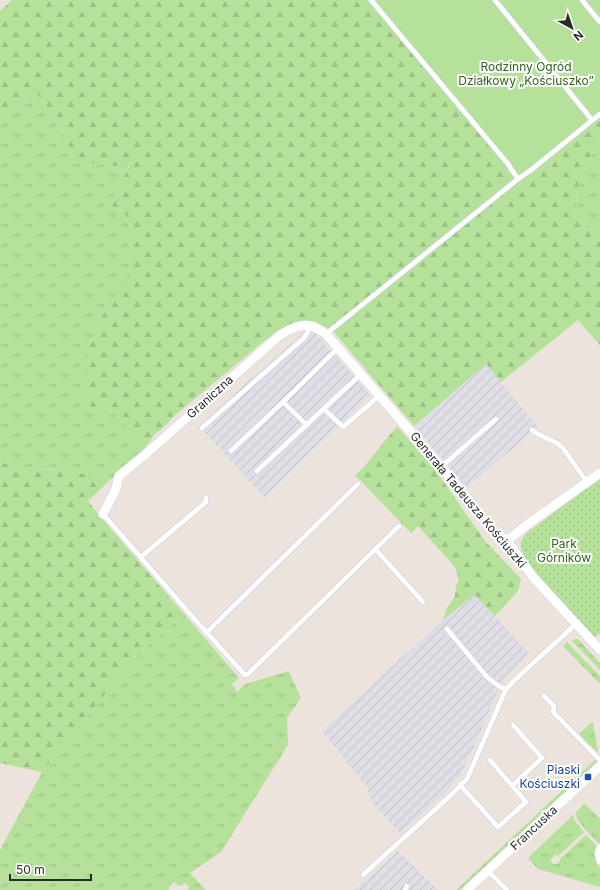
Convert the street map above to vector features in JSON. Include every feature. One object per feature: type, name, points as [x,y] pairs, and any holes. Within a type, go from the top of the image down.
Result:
[{"type":"street","name":"Graniczna","points":[[103,514],[116,489],[119,476],[170,434],[280,335],[289,329],[300,326],[311,326]]},
{"type":"street","points":[[311,326],[326,334],[338,348]]},
{"type":"street","name":"Generała Tadeusza Kościuszki","points":[[338,348],[441,466],[496,533],[507,541],[533,577],[600,650]]},
{"type":"street","points":[[507,541],[600,473]]},
{"type":"street","name":"Francuska","points":[[467,890],[600,766]]},
{"type":"street","points":[[600,848],[598,854],[600,861]]},
{"type":"lane","points":[[371,0],[508,164],[518,179]]},
{"type":"lane","points":[[495,0],[592,120]]},
{"type":"lane","points":[[582,0],[600,22]]},
{"type":"lane","points":[[326,334],[600,114]]},
{"type":"lane","points":[[202,428],[304,338],[311,326]]},
{"type":"lane","points":[[231,451],[284,402],[338,348]]},
{"type":"lane","points":[[258,471],[361,374]]},
{"type":"lane","points":[[324,409],[343,427],[380,395]]},
{"type":"lane","points":[[284,402],[307,425]]},
{"type":"lane","points":[[441,466],[496,419]]},
{"type":"lane","points":[[532,430],[536,434],[559,444],[587,482]]},
{"type":"lane","points":[[206,633],[358,484]]},
{"type":"lane","points":[[141,557],[206,502],[206,498]]},
{"type":"lane","points":[[103,514],[206,633],[245,675],[247,675],[399,526]]},
{"type":"lane","points":[[376,550],[423,602]]},
{"type":"lane","points":[[363,875],[467,779],[506,690],[520,675],[576,624]]},
{"type":"lane","points":[[447,630],[487,677],[500,688],[506,690]]},
{"type":"lane","points":[[544,696],[554,706],[553,712],[600,760]]},
{"type":"lane","points":[[512,786],[542,758],[513,725]]},
{"type":"lane","points":[[460,785],[498,827],[526,802],[490,760]]},
{"type":"lane","points":[[488,870],[507,890]]},
{"type":"shaded area","points":[[304,331],[316,334],[370,395],[265,498],[199,426]]},
{"type":"shaded area","points":[[486,364],[538,427],[467,487],[414,426]]},
{"type":"shaded area","points":[[474,595],[529,652],[501,683],[461,774],[446,792],[400,833],[373,803],[367,787],[322,731],[443,620]]},
{"type":"shaded area","points":[[398,851],[438,890],[354,890]]},
{"type":"green space","points":[[12,0],[368,0],[521,184],[600,120],[600,137],[579,182],[574,218],[600,228],[600,345],[578,320],[501,382],[486,364],[414,426],[333,331],[316,322],[300,323],[287,326],[264,341],[174,416],[155,434],[144,449],[113,410],[86,406],[87,346],[103,314],[127,279],[131,251],[131,229],[124,211],[108,205],[129,167],[75,162],[61,127],[36,91],[4,119],[0,119],[0,11]]},
{"type":"green space","name":"Rodzinny Ogród Działkowy „Kościuszko”","points":[[368,0],[600,0],[600,120],[521,184]]},
{"type":"green space","points":[[36,91],[61,127],[75,162],[129,166],[109,205],[124,211],[131,229],[131,251],[127,280],[103,314],[86,406],[113,410],[144,449],[110,480],[91,475],[0,463],[0,119],[4,119]]},
{"type":"green space","points":[[600,137],[600,228],[574,218],[579,182]]},
{"type":"green space","points":[[397,426],[436,471],[485,541],[521,579],[518,591],[495,616],[474,595],[443,620],[447,608],[455,596],[456,586],[459,579],[455,567],[418,526],[411,533],[355,475],[363,468]]},
{"type":"green space","points":[[0,463],[91,475],[110,480],[88,501],[184,614],[133,659],[42,772],[0,763]]},
{"type":"green space","name":"Park Górników","points":[[600,479],[600,633],[593,639],[535,573],[525,558],[521,542],[529,531]]},
{"type":"green space","points":[[184,614],[239,678],[232,684],[237,692],[245,684],[289,671],[301,698],[287,718],[288,745],[221,852],[190,873],[206,890],[187,890],[190,888],[185,883],[179,886],[174,882],[168,888],[170,890],[0,890],[0,850],[42,772],[133,659]]},
{"type":"green space","points":[[578,639],[600,663],[600,670],[571,640]]},
{"type":"green space","points":[[567,642],[600,676],[600,684],[563,646]]},
{"type":"green space","points":[[593,722],[598,752],[579,734]]},
{"type":"green space","points":[[600,755],[600,759],[460,890],[456,890]]},
{"type":"green space","points":[[585,804],[600,819],[599,844],[581,824],[576,816],[579,809]]},
{"type":"green space","points":[[573,815],[574,820],[584,832],[558,856],[556,854],[551,859],[551,862],[557,864],[560,859],[586,835],[597,846],[595,853],[596,862],[600,868],[600,887],[538,869],[528,858]]},
{"type":"place","name":"Piaski Kościuszki","points":[[588,777]]}]
